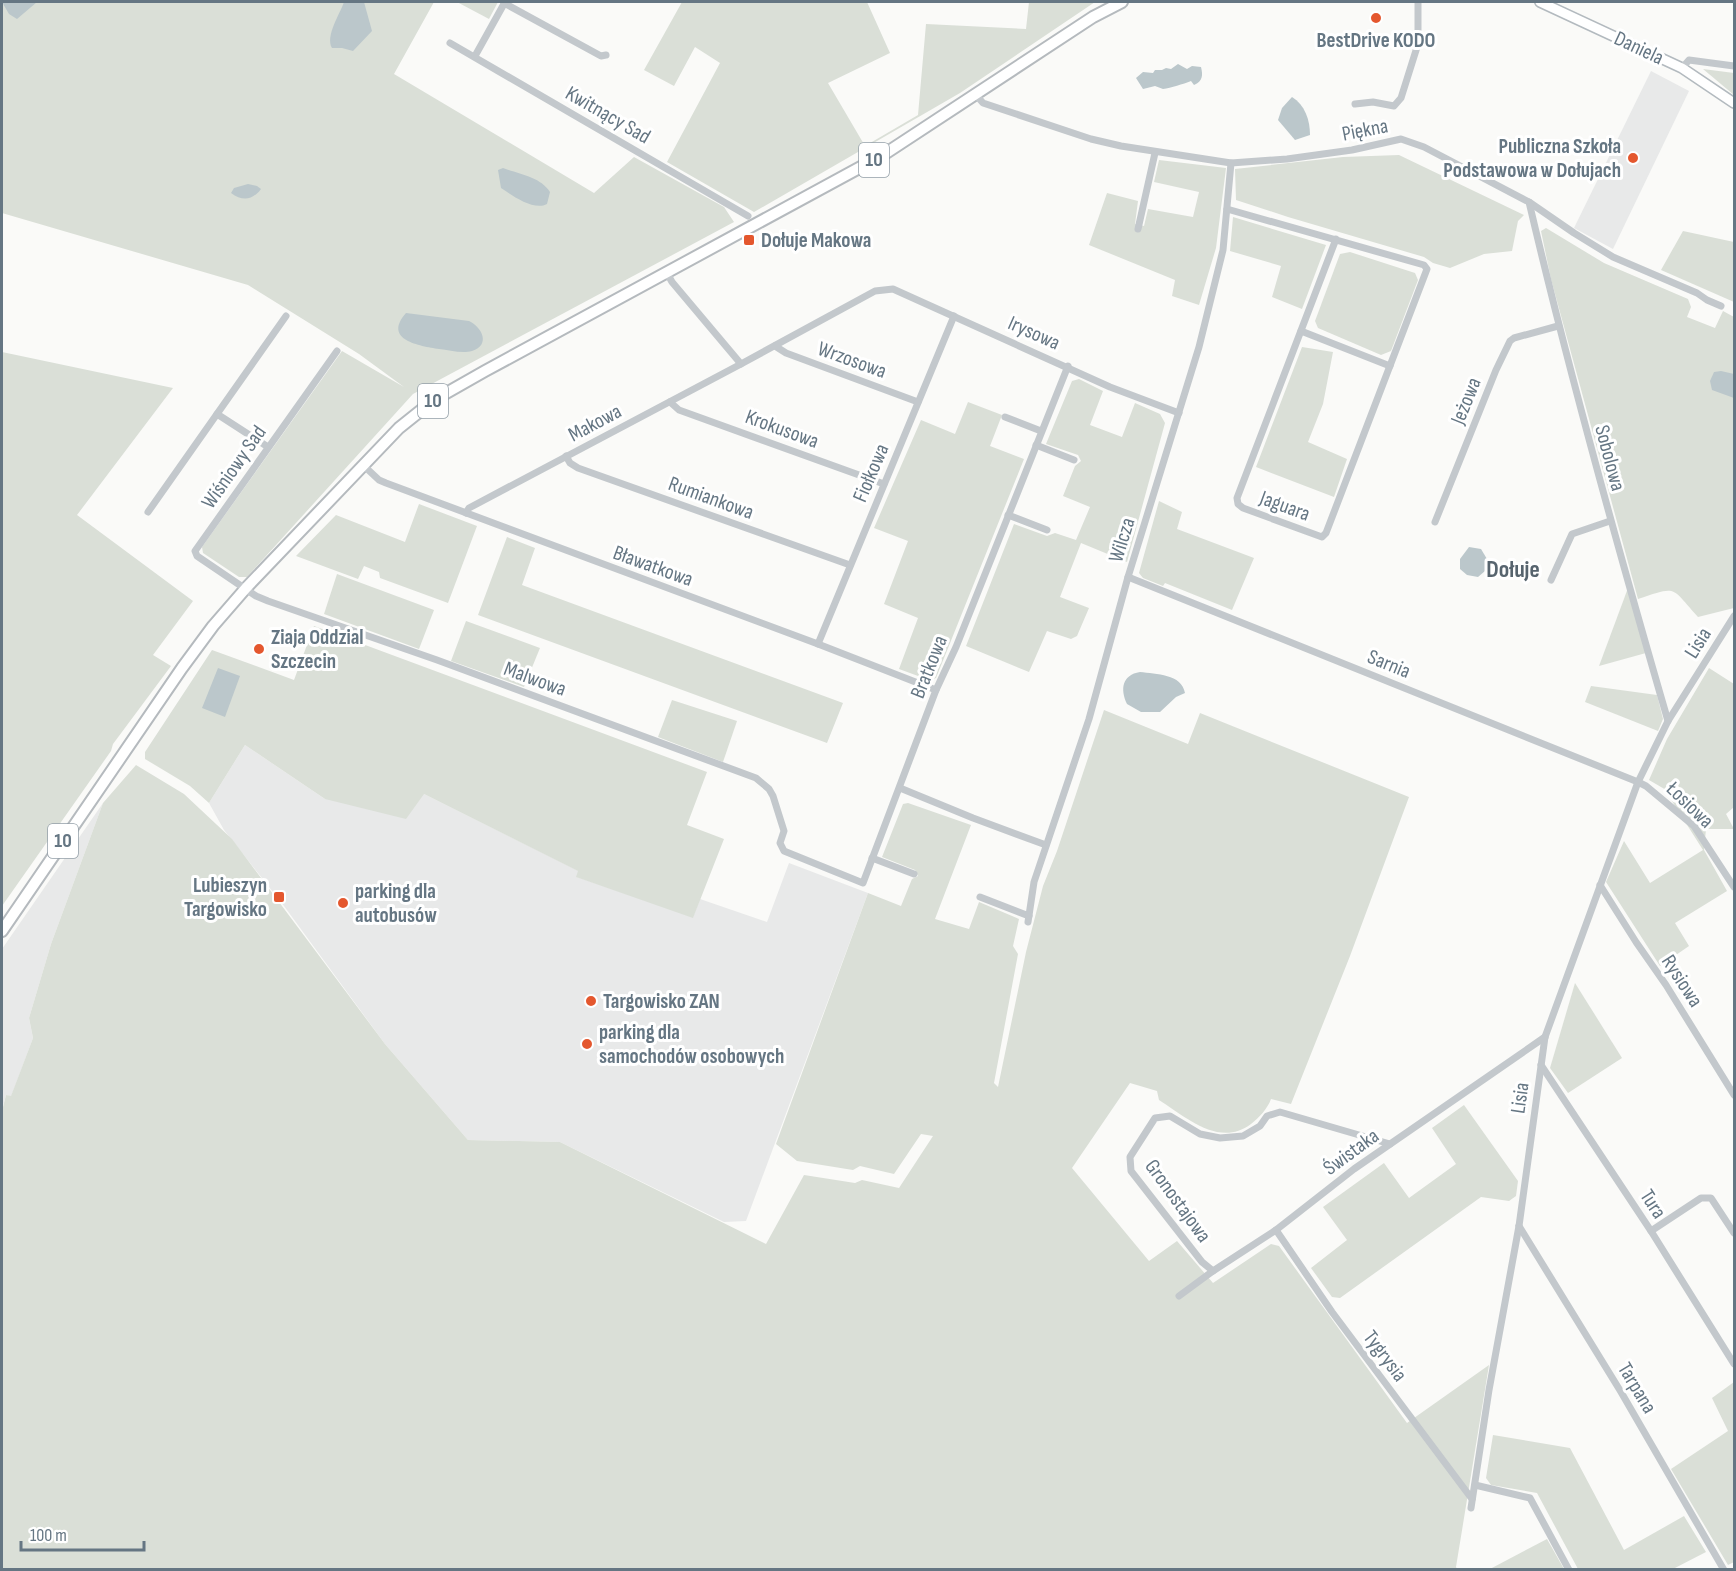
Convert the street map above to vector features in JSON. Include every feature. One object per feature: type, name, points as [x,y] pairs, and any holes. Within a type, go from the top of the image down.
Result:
[{"type":"main road","name":"10","points":[[2,931],[213,626],[246,588],[406,421],[434,400],[883,155],[1045,48],[1100,13],[1122,2]]},
{"type":"street","points":[[475,56],[505,2],[601,56],[606,55]]},
{"type":"street","points":[[1355,104],[1373,102],[1394,106],[1401,98],[1418,44],[1418,2]]},
{"type":"street","name":"Daniela","points":[[1540,2],[1682,68],[1734,102]]},
{"type":"street","name":"Kwitnący Sad","points":[[450,43],[748,216]]},
{"type":"street","points":[[1682,68],[1689,60],[1734,66]]},
{"type":"street","name":"Piękna","points":[[976,95],[983,103],[1091,139],[1155,153],[1231,163],[1287,159],[1352,150],[1401,139],[1424,147],[1529,202],[1613,257],[1697,293],[1721,306]]},
{"type":"street","points":[[1138,229],[1155,153]]},
{"type":"street","name":"Wilcza","points":[[980,897],[1029,919],[1034,882],[1089,719],[1128,577],[1179,413],[1223,250],[1231,163]]},
{"type":"street","name":"Sobolowa","points":[[1529,202],[1558,326],[1610,521],[1668,721]]},
{"type":"street","name":"Jaguara","points":[[1227,209],[1336,239],[1424,265],[1427,269],[1326,534],[1322,537],[1243,508],[1238,504],[1237,498],[1336,239]]},
{"type":"street","points":[[667,273],[741,364]]},
{"type":"street","name":"Irysowa","points":[[875,291],[893,289],[1068,366],[1110,387],[1179,413]]},
{"type":"street","name":"Makowa","points":[[466,513],[469,508],[875,291]]},
{"type":"street","points":[[148,512],[286,316]]},
{"type":"street","name":"Fiołkowa","points":[[818,644],[954,316]]},
{"type":"street","name":"Jeżowa","points":[[1435,522],[1496,370],[1510,341],[1558,326]]},
{"type":"street","points":[[1301,331],[1390,366]]},
{"type":"street","name":"Wrzosowa","points":[[775,345],[786,353],[918,402]]},
{"type":"street","name":"Wiśniowy Sad","points":[[246,588],[197,556],[195,551],[337,351]]},
{"type":"street","name":"Bratkowa","points":[[784,831],[780,843],[784,851],[863,883],[936,690],[956,647],[1068,366]]},
{"type":"street","name":"Krokusowa","points":[[670,402],[679,410],[884,484]]},
{"type":"street","points":[[217,414],[268,447]]},
{"type":"street","points":[[1005,417],[1041,431]]},
{"type":"street","points":[[1036,445],[1074,459]]},
{"type":"street","name":"Rumiankowa","points":[[566,456],[570,463],[578,468],[850,565]]},
{"type":"street","name":"Bławatkowa","points":[[363,465],[378,480],[936,690]]},
{"type":"street","points":[[1008,515],[1047,530]]},
{"type":"street","points":[[1551,580],[1572,534],[1610,521]]},
{"type":"street","name":"Sarnia","points":[[1128,577],[1638,782]]},
{"type":"street","name":"Malwowa","points":[[246,588],[268,601],[436,660],[756,778],[769,789],[773,796],[784,831]]},
{"type":"street","name":"Lisia","points":[[1471,1508],[1519,1226],[1545,1037],[1638,782],[1668,721],[1734,616]]},
{"type":"street","name":"Łosiowa","points":[[1638,782],[1694,826],[1734,887]]},
{"type":"street","points":[[900,788],[1046,845]]},
{"type":"street","points":[[872,858],[914,874]]},
{"type":"street","name":"Rysiowa","points":[[1600,885],[1666,985],[1734,1095]]},
{"type":"street","name":"Świstaka","points":[[1179,1296],[1276,1230],[1354,1169],[1545,1037]]},
{"type":"street","name":"Tura","points":[[1541,1065],[1651,1231],[1734,1364]]},
{"type":"street","name":"Gronostajowa","points":[[1213,1271],[1202,1262],[1131,1171],[1130,1157],[1155,1118],[1170,1116],[1200,1134],[1220,1138],[1243,1136],[1260,1126],[1267,1116],[1280,1112],[1390,1144]]},
{"type":"street","points":[[1651,1231],[1701,1198],[1711,1198],[1734,1233]]},
{"type":"street","name":"Tarpana","points":[[1519,1226],[1621,1392],[1724,1569]]},
{"type":"street","name":"Tygrysia","points":[[1276,1230],[1332,1312],[1472,1499]]},
{"type":"street","points":[[1475,1485],[1530,1498],[1569,1569]]},
{"type":"shaded area","points":[[2,2],[434,2],[394,74],[594,193],[634,157],[724,207],[734,222],[413,394],[247,577],[239,577],[203,553],[202,547],[342,351],[404,387],[359,354],[248,285],[2,213]]},
{"type":"shaded area","points":[[2,2],[37,2],[17,19],[9,14]]},
{"type":"shaded area","points":[[344,2],[364,2],[372,31],[353,51],[332,48],[330,43],[332,31]]},
{"type":"shaded area","points":[[457,2],[498,2],[489,19]]},
{"type":"shaded area","points":[[682,2],[867,2],[890,53],[828,83],[865,146],[918,115],[926,24],[1026,29],[1029,2],[1095,2],[960,93],[754,212],[667,162],[720,63],[695,47],[674,86],[644,70]]},
{"type":"shaded area","points":[[1178,64],[1187,69],[1192,66],[1201,67],[1201,80],[1194,85],[1191,81],[1163,89],[1155,86],[1143,89],[1136,78],[1143,72],[1153,73],[1155,70],[1171,69]]},
{"type":"shaded area","points":[[1703,69],[1734,73],[1734,95]]},
{"type":"shaded area","name":"Publiczna Szkoła Podstawowa w Dołujach","points":[[1651,71],[1689,91],[1613,249],[1574,228]]},
{"type":"shaded area","points":[[1292,97],[1303,109],[1310,129],[1310,135],[1295,140],[1278,120],[1282,108]]},
{"type":"shaded area","points":[[1399,155],[1524,215],[1518,221],[1512,251],[1484,254],[1450,268],[1433,263],[1424,257],[1236,200],[1235,169],[1343,157]]},
{"type":"shaded area","points":[[1159,160],[1226,168],[1216,248],[1199,305],[1172,296],[1175,280],[1089,245],[1107,193],[1138,201],[1135,224],[1144,226],[1148,209],[1193,217],[1199,192],[1154,182]]},
{"type":"shaded area","points":[[503,168],[529,177],[546,187],[550,192],[547,204],[536,206],[530,204],[501,188],[498,170]]},
{"type":"shaded area","points":[[248,184],[261,189],[250,198],[239,197],[231,193],[234,188]]},
{"type":"shaded area","points":[[1233,217],[1326,245],[1302,309],[1272,297],[1281,266],[1230,251]]},
{"type":"shaded area","points":[[1546,228],[1604,263],[1688,299],[1691,307],[1687,317],[1715,328],[1723,311],[1734,317],[1734,608],[1698,617],[1677,594],[1672,592],[1660,592],[1638,599],[1551,279],[1541,231]]},
{"type":"shaded area","points":[[1683,231],[1734,242],[1734,302],[1661,270]]},
{"type":"shaded area","points":[[1350,252],[1415,273],[1418,280],[1391,351],[1381,355],[1318,328],[1315,321],[1340,254]]},
{"type":"shaded area","points":[[406,313],[469,321],[478,327],[483,340],[478,348],[464,352],[431,348],[414,343],[406,340],[398,330]]},
{"type":"shaded area","points":[[1302,347],[1333,352],[1323,404],[1308,442],[1347,459],[1334,497],[1256,467]]},
{"type":"shaded area","points":[[2,352],[173,388],[77,515],[193,601],[153,655],[171,666],[113,744],[111,751],[2,906]]},
{"type":"shaded area","points":[[1714,372],[1734,374],[1734,398],[1712,390],[1710,381]]},
{"type":"shaded area","points":[[1079,379],[1103,391],[1090,425],[1122,437],[1135,403],[1160,414],[1165,423],[1127,562],[1081,543],[1060,597],[1089,608],[1077,636],[1071,639],[1047,631],[1029,672],[966,646],[1014,524],[1047,536],[1055,533],[1076,540],[1090,507],[1063,496],[1075,466],[1081,461],[1078,455],[1046,444],[1072,381]]},
{"type":"shaded area","points":[[968,402],[1002,415],[990,446],[1024,459],[936,678],[929,680],[899,669],[918,618],[884,604],[908,541],[874,528],[921,420],[955,434]]},
{"type":"shaded area","points":[[1159,501],[1182,512],[1177,529],[1254,558],[1232,610],[1165,583],[1163,586],[1143,578],[1139,573]]},
{"type":"shaded area","points":[[419,504],[477,526],[448,603],[380,578],[379,572],[364,566],[358,579],[296,556],[336,515],[405,542]]},
{"type":"shaded area","points":[[507,537],[535,548],[522,585],[843,703],[827,743],[478,615]]},
{"type":"shaded area","points":[[1469,547],[1481,549],[1487,559],[1485,571],[1478,577],[1467,575],[1460,569],[1460,559]]},
{"type":"shaded area","points":[[337,574],[434,610],[419,649],[324,614]]},
{"type":"shaded area","points":[[1628,588],[1646,653],[1599,666]]},
{"type":"shaded area","points":[[466,621],[540,648],[524,687],[451,661]]},
{"type":"shaded area","points":[[314,626],[707,772],[687,825],[724,839],[693,918],[576,877],[578,871],[424,794],[406,819],[325,799],[245,745],[209,803],[190,786],[145,759],[145,752],[212,650],[294,680]]},
{"type":"shaded area","points":[[218,668],[240,676],[225,717],[202,708]]},
{"type":"shaded area","points":[[1709,668],[1734,684],[1734,807],[1726,814],[1734,829],[1706,829],[1704,850],[1727,891],[1675,923],[1689,946],[1660,966],[1606,882],[1624,841],[1650,883],[1703,850],[1670,798],[1673,794],[1649,780],[1667,739]]},
{"type":"shaded area","points":[[1140,672],[1174,679],[1183,687],[1185,693],[1176,697],[1160,712],[1141,712],[1127,704],[1123,688],[1129,676]]},
{"type":"shaded area","points":[[1591,686],[1657,695],[1663,719],[1658,731],[1585,702]]},
{"type":"shaded area","points":[[672,700],[737,721],[723,762],[658,737]]},
{"type":"shaded area","points":[[1104,710],[1188,744],[1200,713],[1409,797],[1350,956],[1291,1104],[1271,1099],[1263,1113],[1251,1124],[1239,1131],[1227,1133],[1203,1127],[1159,1100],[1157,1091],[1130,1083],[1072,1168],[1149,1261],[1177,1241],[1213,1283],[1271,1244],[1279,1246],[1407,1423],[1489,1365],[1457,1569],[2,1570],[2,1111],[6,1095],[11,1096],[33,1038],[29,1018],[51,944],[103,803],[136,765],[184,794],[232,839],[385,1044],[468,1140],[560,1142],[766,1244],[804,1175],[855,1183],[862,1180],[899,1188],[933,1136],[921,1134],[894,1174],[860,1166],[853,1170],[797,1161],[776,1144],[868,893],[901,906],[912,879],[918,876],[915,870],[882,857],[903,804],[908,803],[971,825],[935,919],[969,929],[979,902],[1019,919],[1013,946],[1018,954],[994,1083],[998,1087],[1026,952],[1043,886]]},
{"type":"shaded area","name":"Targowisko ZAN","points":[[245,745],[325,799],[424,794],[579,871],[577,877],[693,917],[700,899],[767,922],[789,863],[868,893],[746,1221],[724,1222],[560,1142],[468,1140],[385,1044],[284,906],[224,830],[209,803]]},
{"type":"shaded area","points":[[103,803],[51,944],[29,1018],[33,1038],[11,1097],[6,1095],[2,1110],[2,949]]},
{"type":"shaded area","points":[[1575,983],[1622,1058],[1568,1093],[1550,1068]]},
{"type":"shaded area","points":[[1464,1105],[1518,1181],[1516,1196],[1509,1201],[1481,1197],[1340,1298],[1332,1297],[1311,1268],[1347,1240],[1323,1207],[1384,1163],[1409,1198],[1456,1164],[1432,1128]]},
{"type":"shaded area","points":[[1734,1382],[1734,1562],[1728,1565],[1671,1469],[1728,1431],[1712,1398]]},
{"type":"shaded area","points":[[1493,1435],[1570,1448],[1624,1550],[1684,1516],[1706,1552],[1673,1569],[1578,1569],[1537,1493],[1491,1485],[1486,1478]]},
{"type":"shaded area","points":[[1547,1539],[1564,1569],[1490,1569]]},
{"type":"place","name":"BestDrive KODO","points":[[1376,18]]},
{"type":"place","name":"Publiczna Szkoła Podstawowa w Dołujach","points":[[1633,158]]},
{"type":"place","name":"Dołuje Makowa","points":[[749,240]]},
{"type":"place","name":"Ziaja Oddzial Szczecin","points":[[259,649]]},
{"type":"place","name":"Lubieszyn Targowisko","points":[[279,897]]},
{"type":"place","name":"parking dla autobusów","points":[[343,903]]},
{"type":"place","name":"Targowisko ZAN","points":[[591,1001]]},
{"type":"place","name":"parking dla samochodów osobowych","points":[[587,1044]]},
{"type":"district","name":"Dołuje","points":[[1513,569]]}]
